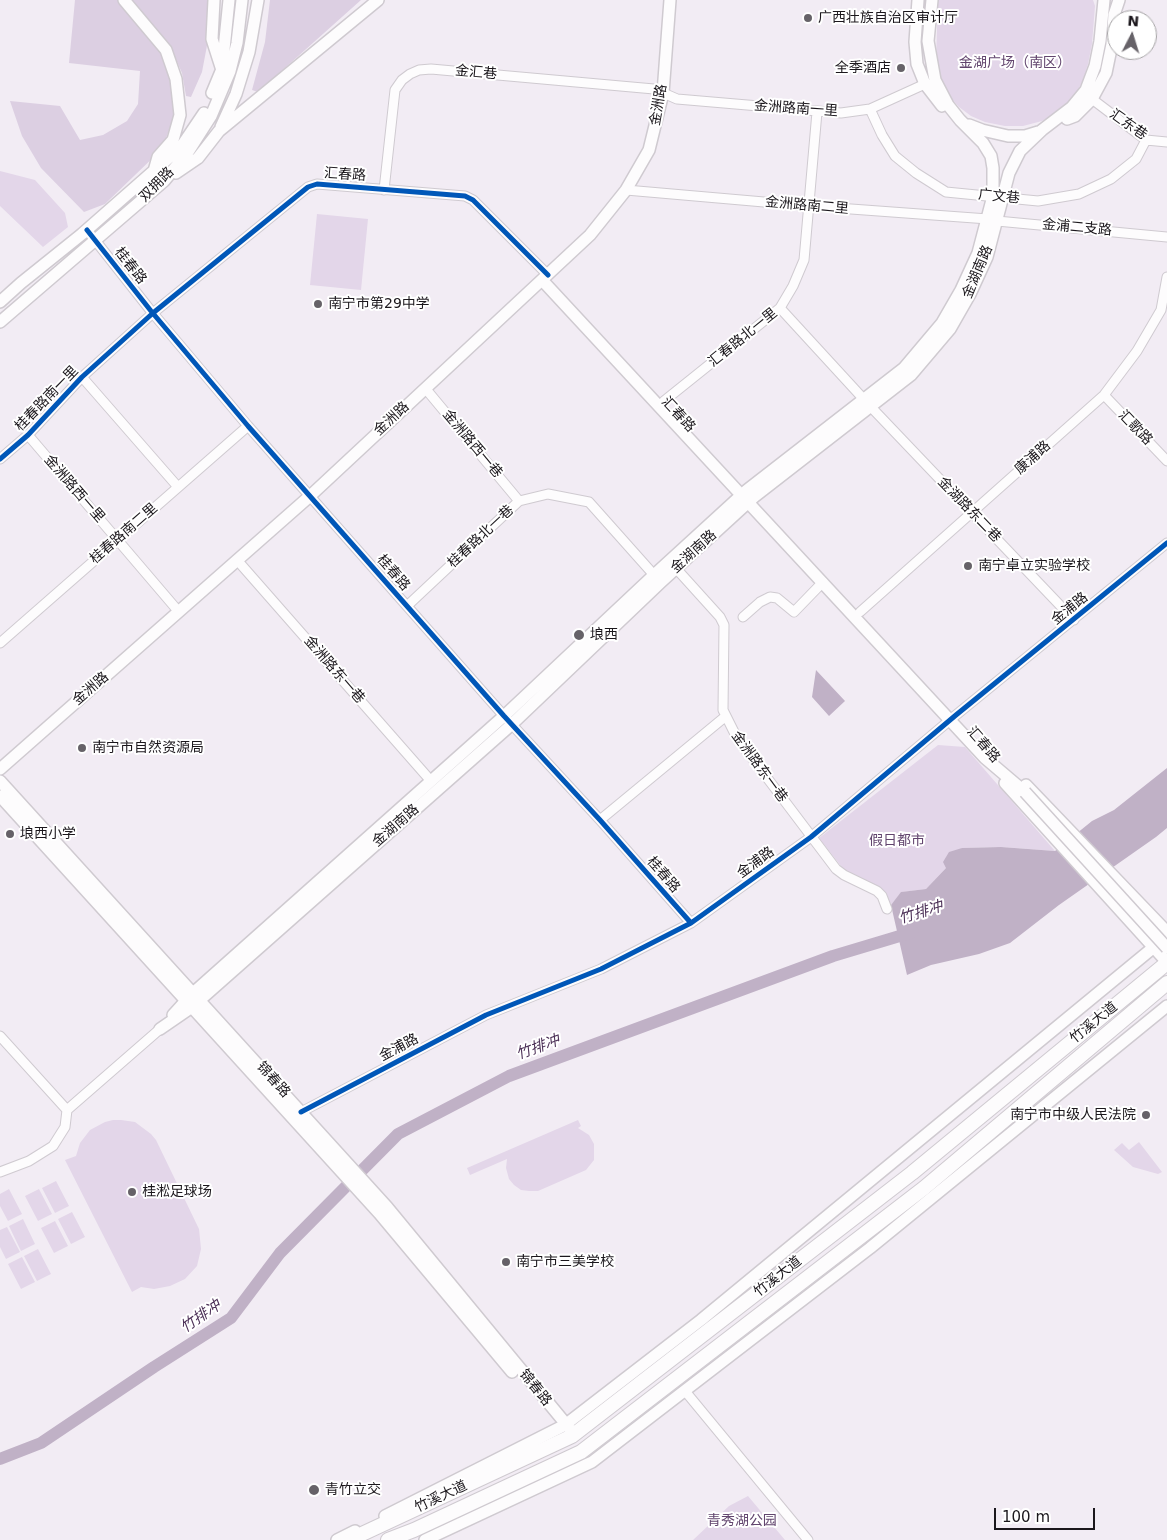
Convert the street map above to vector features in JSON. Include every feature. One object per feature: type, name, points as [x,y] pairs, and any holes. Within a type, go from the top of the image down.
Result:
[{"type":"highway","name":"竹溪大道","points":[[347,1538],[406,1514],[566,1431],[912,1173],[1167,962]]},
{"type":"highway","name":"竹溪大道","points":[[393,1539],[581,1452],[924,1188],[1167,983]]},
{"type":"main road","points":[[124,0],[166,50],[176,79],[180,115],[173,140],[158,157],[154,171]]},
{"type":"main road","points":[[214,0],[212,39],[222,69]]},
{"type":"main road","name":"双拥路","points":[[0,302],[87,230],[181,147],[204,112],[222,69],[229,0]]},
{"type":"main road","name":"双拥路","points":[[0,322],[164,181],[188,152],[211,116],[230,71],[237,43],[242,0]]},
{"type":"main road","points":[[219,131],[236,94],[249,52],[258,0]]},
{"type":"main road","points":[[164,181],[198,158],[219,131],[378,0]]},
{"type":"main road","name":"金洲路","points":[[0,769],[310,496],[590,235],[626,190],[649,150],[658,121],[663,93],[670,0]]},
{"type":"main road","points":[[918,0],[915,42],[918,64],[925,84],[944,109],[960,120],[982,130],[1008,136],[1025,136],[1075,116],[1092,99],[1106,73],[1112,44],[1114,15],[1119,0]]},
{"type":"main road","name":"金湖南路","points":[[932,0],[928,41],[935,80],[942,96],[960,120],[984,143],[991,156],[998,197]]},
{"type":"main road","name":"金湖南路","points":[[192,1000],[508,721],[748,496],[867,402],[904,368],[942,323],[961,290],[993,220],[998,197],[1020,151],[1042,130],[1072,108],[1086,90],[1095,66],[1100,42],[1104,0]]},
{"type":"main road","name":"汇春路","points":[[545,277],[664,401],[823,582],[954,717]]},
{"type":"main road","name":"汇春路","points":[[545,277],[748,496],[860,612],[987,755],[1025,792],[1167,948]]},
{"type":"main road","name":"金湖南路","points":[[160,1029],[431,781],[508,721],[654,575],[673,565]]},
{"type":"main road","points":[[987,755],[1017,777],[1167,932]]},
{"type":"main road","points":[[987,755],[1049,831],[1167,962]]},
{"type":"main road","name":"锦春路","points":[[0,781],[192,1000],[301,1112],[317,1136]]},
{"type":"main road","name":"锦春路","points":[[0,796],[192,1000],[383,1210],[566,1431]]},
{"type":"main road","points":[[347,1538],[566,1431],[1154,947],[1167,939]]},
{"type":"main road","points":[[425,1540],[592,1462],[870,1248],[1167,1006]]},
{"type":"street","name":"金汇巷","points":[[384,190],[396,90],[402,80],[419,70],[431,69],[654,89],[663,93]]},
{"type":"street","name":"金洲路南一里","points":[[663,93],[677,99],[841,113],[870,109],[925,84]]},
{"type":"street","name":"汇东巷","points":[[1092,99],[1146,140],[1167,142]]},
{"type":"street","name":"广文巷","points":[[870,109],[882,135],[895,156],[916,173],[946,192],[1038,201],[1079,194],[1111,179],[1136,159],[1146,140]]},
{"type":"street","name":"汇春路北一里","points":[[664,401],[780,308],[793,286],[804,260],[818,112]]},
{"type":"street","name":"汇春路","points":[[153,313],[308,187],[317,184],[465,196],[473,200],[545,277]]},
{"type":"street","name":"金洲路南二里","points":[[626,190],[993,220]]},
{"type":"street","name":"金浦二支路","points":[[993,220],[1167,237]]},
{"type":"street","name":"桂春路","points":[[87,230],[153,313],[248,426],[508,721],[600,820],[691,923]]},
{"type":"street","name":"康浦路","points":[[860,612],[1104,395],[1137,351],[1161,310],[1167,277]]},
{"type":"street","name":"金湖路东二巷","points":[[780,308],[1074,620]]},
{"type":"street","name":"桂春路南一里","points":[[0,459],[28,435],[82,377],[153,313]]},
{"type":"street","points":[[82,377],[178,488]]},
{"type":"street","name":"金洲路西一巷","points":[[425,388],[519,501]]},
{"type":"street","name":"汇歌路","points":[[1104,395],[1167,461]]},
{"type":"street","name":"桂春路南二里","points":[[0,643],[248,426]]},
{"type":"street","name":"金洲路西一里","points":[[28,435],[178,612]]},
{"type":"street","name":"桂春路北一巷","points":[[407,606],[519,501],[548,494],[589,502],[654,575]]},
{"type":"street","name":"金浦路","points":[[301,1112],[486,1015],[602,969],[691,923],[811,837],[1167,543]]},
{"type":"street","name":"金洲路东一巷","points":[[238,560],[431,781]]},
{"type":"street","name":"金洲路东一巷","points":[[673,565],[720,617],[724,626],[723,701],[726,716],[737,738],[836,869],[844,875],[877,890],[882,896],[887,909]]},
{"type":"street","points":[[743,617],[760,602],[770,597],[777,598],[794,612],[823,582]]},
{"type":"street","points":[[600,820],[726,716]]},
{"type":"street","name":"金湖南路","points":[[67,1110],[160,1029]]},
{"type":"street","points":[[0,1036],[67,1110],[66,1127],[53,1146],[29,1162],[0,1172]]},
{"type":"street","points":[[685,1391],[808,1540]]},
{"type":"green space","name":"金湖广场（南区）","points":[[938,0],[1093,0],[1095,6],[1092,44],[1083,80],[1076,94],[1057,113],[1042,121],[1023,126],[1005,126],[985,122],[971,116],[950,97],[939,72],[936,59]]},
{"type":"green space","points":[[0,171],[35,180],[65,213],[68,227],[43,247],[0,206]]},
{"type":"green space","points":[[317,214],[368,219],[361,290],[310,285]]},
{"type":"green space","name":"假日都市","points":[[938,745],[965,747],[1055,851],[1001,847],[962,848],[926,889],[902,892],[891,905],[882,889],[844,870],[819,838]]},
{"type":"green space","name":"桂淞足球场","points":[[113,1120],[135,1122],[156,1140],[199,1229],[201,1249],[197,1266],[185,1279],[170,1286],[154,1289],[141,1287],[132,1292],[65,1160],[76,1156],[80,1143],[90,1130]]},
{"type":"green space","points":[[578,1120],[581,1126],[578,1128],[589,1135],[594,1144],[594,1160],[586,1170],[538,1191],[521,1190],[514,1185],[509,1179],[506,1168],[507,1159],[470,1175],[467,1168]]},
{"type":"green space","points":[[1139,1142],[1162,1172],[1158,1174],[1133,1167],[1114,1150],[1122,1143],[1129,1150]]},
{"type":"green space","points":[[56,1181],[69,1206],[55,1213],[42,1188]]},
{"type":"green space","points":[[9,1189],[22,1214],[8,1221],[0,1206],[0,1194]]},
{"type":"green space","points":[[39,1189],[52,1214],[38,1221],[25,1196]]},
{"type":"green space","points":[[72,1212],[85,1237],[71,1244],[58,1219]]},
{"type":"green space","points":[[23,1219],[35,1244],[21,1251],[9,1226]]},
{"type":"green space","points":[[55,1221],[68,1246],[54,1253],[41,1228]]},
{"type":"green space","points":[[7,1227],[20,1252],[6,1259],[0,1247],[0,1230]]},
{"type":"green space","points":[[38,1249],[51,1274],[37,1281],[24,1256]]},
{"type":"green space","points":[[22,1257],[35,1282],[21,1289],[8,1264]]},
{"type":"green space","name":"青秀湖公园","points":[[748,1496],[785,1540],[693,1540],[729,1506]]},
{"type":"shaded area","points":[[75,0],[118,0],[162,53],[171,80],[175,114],[162,149],[105,204],[84,212],[41,168],[22,136],[10,101],[60,106],[80,140],[103,135],[127,121],[138,104],[140,71],[69,63]]},
{"type":"shaded area","points":[[131,0],[213,0],[202,72],[191,97],[186,96],[182,73],[170,46]]},
{"type":"shaded area","points":[[270,0],[361,0],[258,92],[252,90],[265,42]]},
{"type":"water","points":[[816,670],[845,701],[829,716],[812,697]]},
{"type":"water","points":[[1167,768],[1167,828],[1156,837],[1059,905],[1010,943],[979,954],[931,965],[907,975],[891,905],[901,892],[926,889],[946,868],[943,862],[949,852],[962,848],[1001,847],[1055,851],[1092,821],[1114,810]]},
{"type":"waterway","name":"竹排冲","points":[[0,1459],[41,1443],[231,1318],[280,1253],[398,1134],[509,1076],[833,956],[913,932]]},
{"type":"cycle path","points":[[0,459],[28,435],[82,377],[153,313],[308,187],[317,184],[465,196],[473,200],[548,275]]},
{"type":"cycle path","points":[[87,230],[151,311],[248,426],[504,716],[600,820],[691,923]]},
{"type":"cycle path","points":[[301,1112],[486,1015],[601,969],[691,923],[811,837],[956,715],[1167,543]]},
{"type":"place","name":"广西壮族自治区审计厅","points":[[808,18]]},
{"type":"place","name":"全季酒店","points":[[901,68]]},
{"type":"place","name":"南宁市第29中学","points":[[318,304]]},
{"type":"place","name":"南宁卓立实验学校","points":[[968,566]]},
{"type":"place","name":"埌西","points":[[579,635]]},
{"type":"place","name":"南宁市自然资源局","points":[[82,748]]},
{"type":"place","name":"埌西小学","points":[[10,834]]},
{"type":"place","name":"南宁市中级人民法院","points":[[1146,1115]]},
{"type":"place","name":"桂淞足球场","points":[[132,1192]]},
{"type":"place","name":"南宁市三美学校","points":[[506,1262]]},
{"type":"place","name":"青竹立交","points":[[314,1490]]}]
